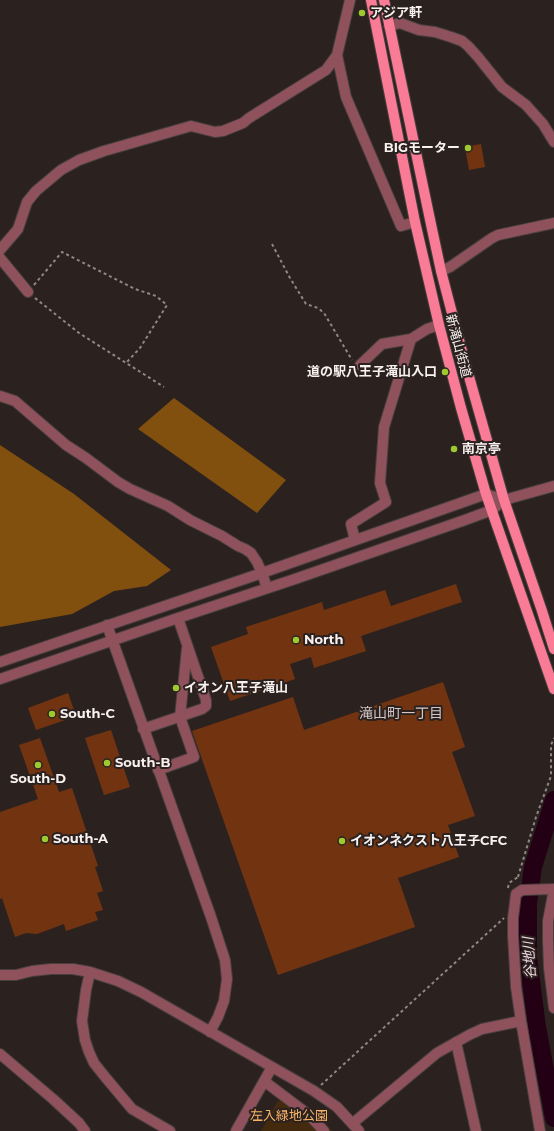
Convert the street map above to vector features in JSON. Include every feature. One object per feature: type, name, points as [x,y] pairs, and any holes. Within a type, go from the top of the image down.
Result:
[{"type":"main road","name":"新滝山街道","points":[[371,0],[414,222],[461,408],[486,494],[554,689]]},
{"type":"main road","name":"新滝山街道","points":[[384,0],[441,271],[468,374],[504,500],[554,649]]},
{"type":"street","points":[[350,0],[338,55],[346,97],[401,226],[414,222]]},
{"type":"street","points":[[389,26],[400,23],[419,30],[435,32],[451,37],[468,46],[478,56],[502,87],[526,105],[543,124],[554,142]]},
{"type":"street","points":[[0,250],[18,229],[27,202],[36,191],[61,170],[79,160],[104,151],[191,126],[215,132],[223,131],[243,124],[249,118],[326,70],[338,55]]},
{"type":"street","points":[[441,271],[450,267],[498,235],[554,223]]},
{"type":"street","points":[[0,258],[28,292]]},
{"type":"street","points":[[360,365],[382,344],[411,339],[427,329],[439,325]]},
{"type":"street","points":[[355,540],[351,524],[386,502],[380,483],[384,427],[411,339]]},
{"type":"street","points":[[0,396],[15,401],[66,445],[118,482],[168,506],[190,520],[251,553],[257,562],[267,588]]},
{"type":"street","points":[[0,679],[465,520],[492,510],[504,500],[554,486]]},
{"type":"street","points":[[0,662],[262,573],[486,494],[504,500]]},
{"type":"street","points":[[143,729],[202,709],[206,706],[206,700],[178,618]]},
{"type":"street","points":[[107,625],[226,960],[227,979],[224,1001],[210,1032]]},
{"type":"street","points":[[158,770],[194,757],[180,716],[188,646]]},
{"type":"street","points":[[540,1131],[516,987],[513,936],[515,891],[552,889],[549,968],[554,1008]]},
{"type":"street","points":[[0,975],[16,975],[51,969],[72,969],[90,972],[118,981],[314,1091],[328,1100],[356,1127],[421,1065],[438,1053],[482,1029],[521,1021]]},
{"type":"street","points":[[90,972],[82,1021],[85,1040],[92,1057],[106,1078],[132,1109],[170,1131]]},
{"type":"street","points":[[456,1042],[476,1131]]},
{"type":"street","points":[[0,1054],[53,1099],[86,1131]]},
{"type":"street","points":[[236,1131],[272,1067]]},
{"type":"street","points":[[264,1081],[309,1115],[324,1131]]},
{"type":"path","points":[[272,244],[306,304],[318,308],[324,313],[355,364],[360,365]]},
{"type":"path","points":[[126,363],[140,348],[167,305],[156,296],[135,290],[62,252],[28,292],[79,333],[126,363],[164,387]]},
{"type":"path","points":[[515,891],[536,817],[551,776],[551,745],[554,738]]},
{"type":"path","points":[[515,891],[509,883],[518,877]]},
{"type":"path","points":[[320,1086],[505,917]]},
{"type":"green space","name":"左入緑地公園","points":[[290,1098],[322,1120],[332,1131],[261,1131],[278,1101]]},
{"type":"shaded area","points":[[174,398],[286,480],[257,513],[138,429]]},
{"type":"shaded area","points":[[0,445],[74,494],[171,570],[147,586],[114,591],[72,614],[0,627]]},
{"type":"building","points":[[481,144],[485,167],[469,170],[465,147]]},
{"type":"building","name":"North","points":[[456,584],[462,602],[361,636],[366,651],[314,668],[311,657],[290,664],[295,679],[230,701],[211,647],[248,634],[246,627],[322,602],[324,610],[385,590],[391,606]]},
{"type":"building","name":"イオンネクスト八王子CFC","points":[[443,682],[465,747],[452,752],[475,816],[448,825],[459,857],[398,878],[415,927],[278,975],[192,731],[293,697],[304,730]]},
{"type":"building","name":"South-C","points":[[68,693],[74,710],[71,718],[36,730],[28,708]]},
{"type":"building","name":"South-B","points":[[111,730],[130,787],[104,795],[85,738]]},
{"type":"building","points":[[40,738],[59,792],[72,788],[98,866],[95,867],[103,891],[97,893],[103,910],[95,912],[98,920],[66,931],[64,924],[37,934],[26,933],[15,937],[2,898],[0,899],[0,812],[38,799],[19,745]]},
{"type":"waterway","name":"谷地川","points":[[554,800],[533,867],[528,904],[528,957],[537,1027],[554,1118]]},
{"type":"place","name":"アジア軒","points":[[362,13]]},
{"type":"place","name":"BIGモーター","points":[[468,148]]},
{"type":"place","name":"道の駅八王子滝山入口","points":[[445,372]]},
{"type":"place","name":"南京亭","points":[[454,449]]},
{"type":"place","name":"North","points":[[296,640]]},
{"type":"place","name":"イオン八王子滝山","points":[[176,688]]},
{"type":"place","name":"South-C","points":[[52,714]]},
{"type":"place","name":"South-B","points":[[107,763]]},
{"type":"place","name":"South-D","points":[[38,765]]},
{"type":"place","name":"South-A","points":[[45,839]]},
{"type":"place","name":"イオンネクスト八王子CFC","points":[[342,841]]},
{"type":"district","name":"滝山町一丁目","points":[[401,714]]}]
